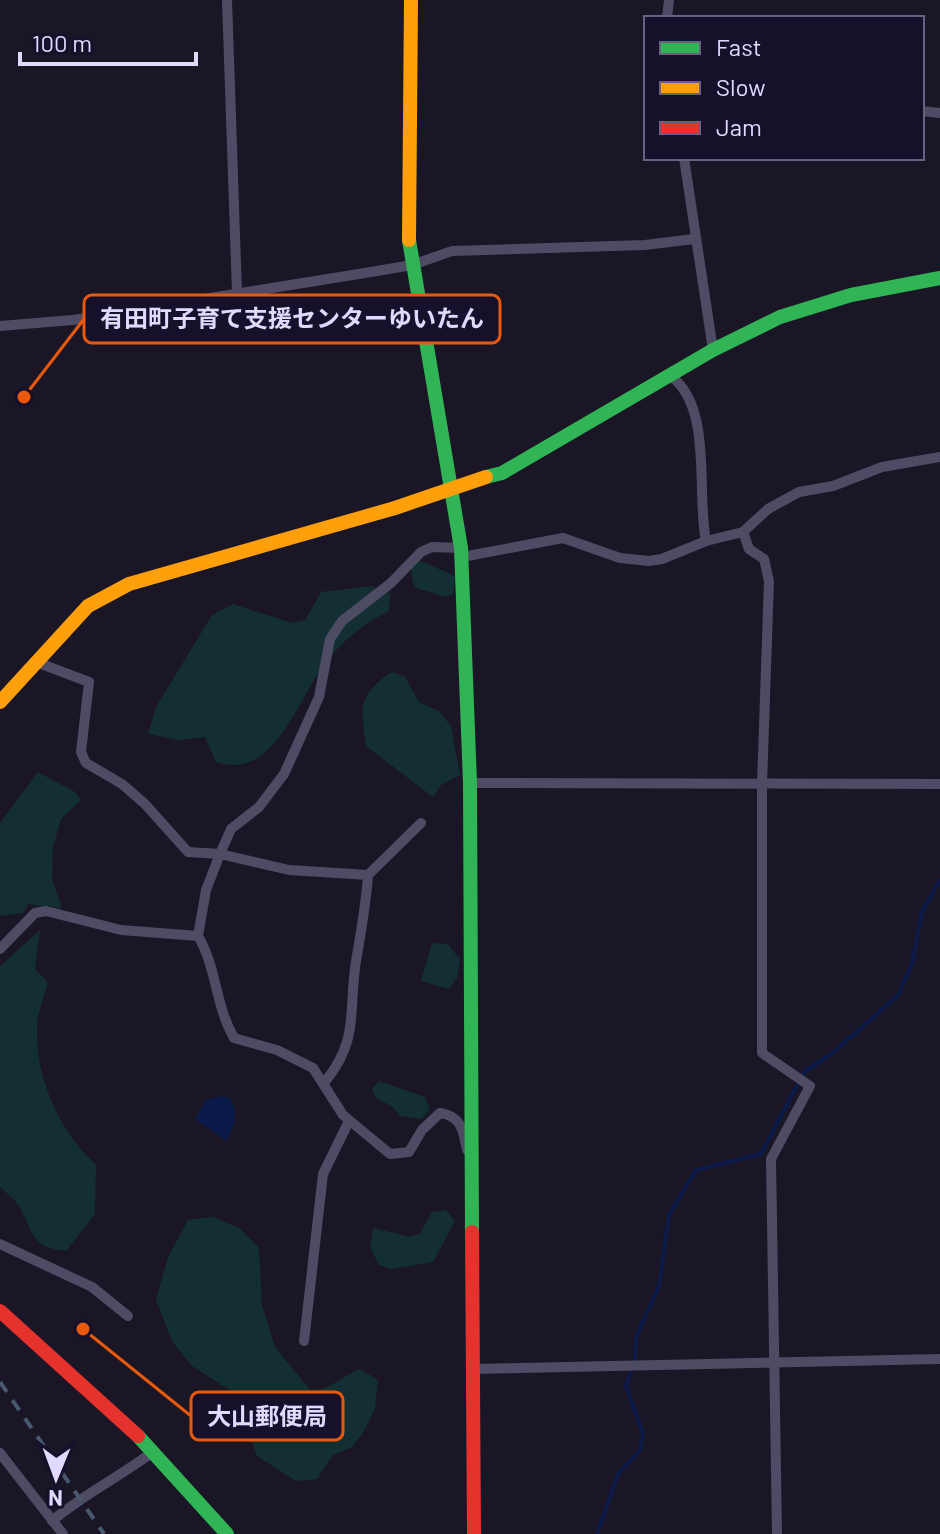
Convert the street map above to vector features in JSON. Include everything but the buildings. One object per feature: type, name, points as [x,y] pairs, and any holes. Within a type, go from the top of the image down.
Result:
[{"type":"main road","points":[[411,0],[407,193],[412,265],[461,553],[470,783],[474,1534]]},
{"type":"main road","points":[[0,702],[88,606],[129,584],[164,571],[395,508],[451,487],[502,473],[672,377],[713,350],[812,305],[940,278]]},
{"type":"main road","points":[[0,1311],[154,1451],[227,1534]]},
{"type":"street","points":[[227,0],[237,293]]},
{"type":"street","points":[[684,160],[694,239],[712,327],[713,350]]},
{"type":"street","points":[[0,326],[73,320],[412,265],[452,251],[645,245],[694,239]]},
{"type":"street","points":[[672,377],[682,384],[701,432],[699,466],[706,541]]},
{"type":"street","points":[[473,1174],[461,1123],[453,1116],[440,1113],[422,1130],[409,1152],[390,1154],[349,1121],[324,1083],[301,1059],[234,1038],[222,1018],[209,955],[198,936],[206,890],[231,829],[259,807],[284,774],[319,697],[330,639],[342,621],[391,583],[421,552],[432,547],[461,553],[563,538],[620,558],[662,559],[706,541],[743,532],[768,509],[799,492],[833,486],[882,467],[940,457]]},
{"type":"street","points":[[743,532],[749,549],[764,559],[769,581],[762,784],[762,1053],[810,1086],[771,1159],[777,1534]]},
{"type":"street","points":[[36,662],[89,682],[81,752],[86,763],[122,784],[145,804],[188,852],[220,854],[289,870],[368,875]]},
{"type":"street","points":[[470,783],[940,784]]},
{"type":"street","points":[[324,1083],[347,1049],[352,1028],[356,962],[364,927],[368,875],[421,823]]},
{"type":"street","points":[[0,949],[35,913],[46,911],[121,930],[198,936]]},
{"type":"street","points":[[304,1341],[323,1174],[349,1121]]},
{"type":"street","points":[[0,1244],[92,1287],[128,1316]]},
{"type":"street","points":[[473,1369],[940,1359]]},
{"type":"street","points":[[52,1521],[83,1496],[103,1488],[154,1451]]},
{"type":"street","points":[[0,1453],[63,1534]]},
{"type":"green space","points":[[416,559],[455,576],[453,594],[445,597],[414,587],[410,566]]},
{"type":"green space","points":[[371,586],[390,593],[389,611],[338,648],[281,734],[253,760],[236,765],[216,762],[205,737],[179,740],[148,734],[156,707],[212,615],[233,604],[292,623],[305,620],[321,592]]},
{"type":"green space","points":[[392,672],[405,677],[419,702],[439,711],[451,726],[460,775],[441,785],[433,797],[366,746],[364,703],[372,688]]},
{"type":"green space","points":[[38,772],[75,792],[81,800],[61,819],[53,847],[52,879],[62,908],[28,904],[23,913],[0,916],[0,823]]},
{"type":"green space","points":[[40,930],[35,969],[48,982],[39,1013],[37,1037],[43,1078],[70,1135],[96,1164],[95,1214],[66,1251],[39,1242],[17,1203],[0,1187],[0,966]]},
{"type":"green space","points":[[432,943],[447,944],[460,959],[457,978],[449,989],[421,981]]},
{"type":"green space","points":[[379,1081],[425,1097],[430,1110],[421,1119],[400,1116],[394,1108],[375,1097],[372,1088]]},
{"type":"green space","points":[[446,1210],[455,1221],[433,1262],[391,1269],[379,1265],[370,1247],[373,1228],[411,1237],[420,1233],[432,1212]]},
{"type":"green space","points":[[213,1217],[239,1228],[259,1248],[262,1305],[275,1347],[310,1390],[330,1386],[360,1369],[378,1380],[375,1409],[363,1433],[352,1447],[333,1455],[317,1479],[296,1481],[257,1456],[236,1394],[192,1366],[172,1341],[156,1300],[168,1257],[188,1220]]},
{"type":"water","points":[[221,1096],[230,1098],[235,1115],[227,1141],[195,1119],[205,1101]]},
{"type":"waterway","points":[[597,1534],[618,1474],[640,1450],[643,1434],[626,1386],[635,1361],[636,1337],[659,1286],[669,1215],[696,1170],[761,1154],[804,1072],[834,1052],[898,995],[912,964],[922,912],[940,880]]},
{"type":"railway","points":[[0,1382],[104,1534]]},
{"type":"traffic: fast","points":[[409,240],[461,548],[470,783],[472,1232]]},
{"type":"traffic: fast","points":[[486,477],[502,473],[713,350],[780,317],[851,295],[940,278]]},
{"type":"traffic: fast","points":[[138,1436],[227,1534]]},
{"type":"traffic: slow","points":[[409,240],[411,0]]},
{"type":"traffic: slow","points":[[0,702],[88,606],[129,584],[395,508],[486,477]]},
{"type":"traffic: jam","points":[[472,1232],[474,1534]]},
{"type":"traffic: jam","points":[[0,1311],[138,1436]]},
{"type":"place","name":"有田町子育て支援センターゆいたん","points":[[24,397]]},
{"type":"place","name":"大山郵便局","points":[[83,1329]]}]
